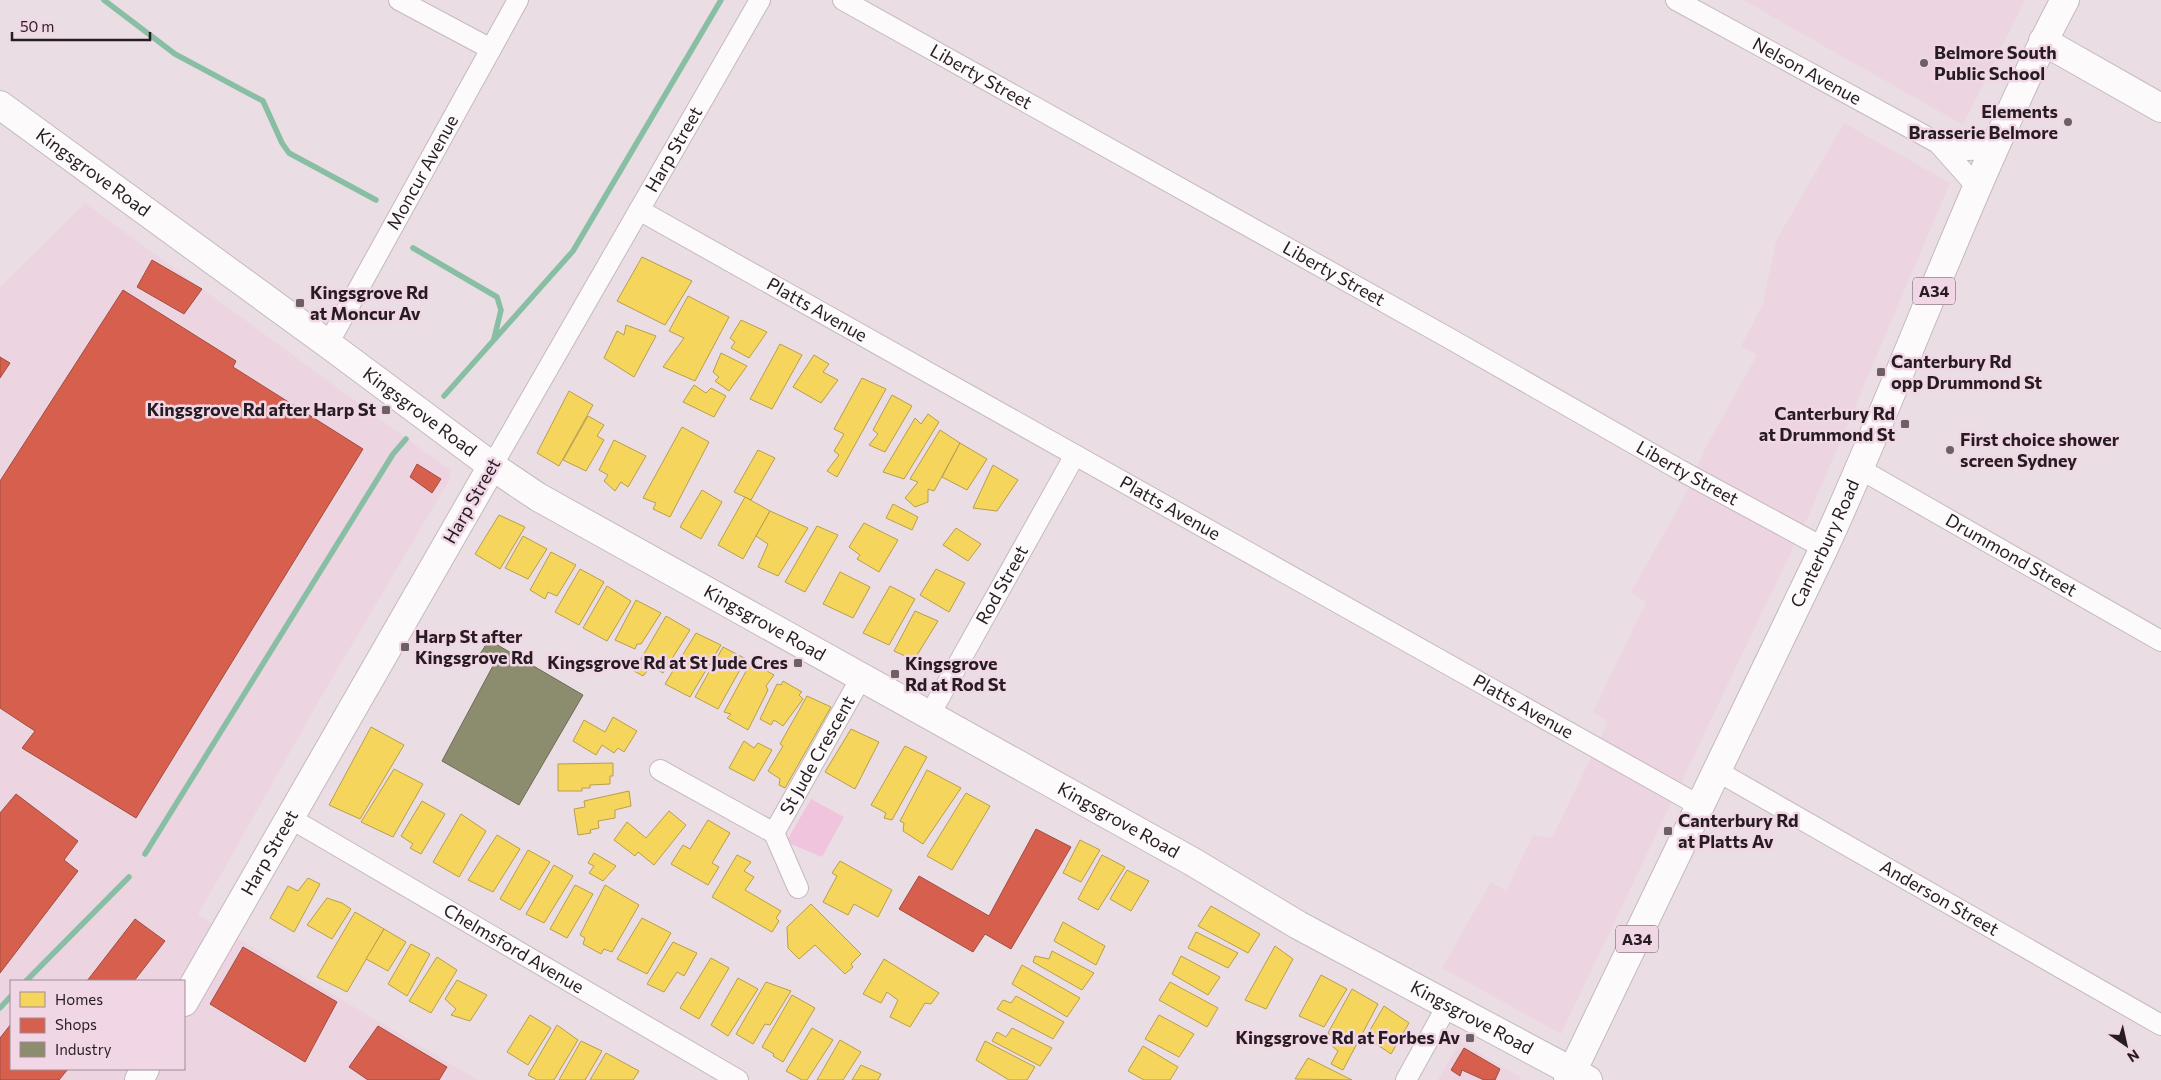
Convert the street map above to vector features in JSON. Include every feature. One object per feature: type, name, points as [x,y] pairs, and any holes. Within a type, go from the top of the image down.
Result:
[{"type":"main road","name":"Canterbury Road","points":[[1576,1077],[1700,806],[1860,469],[1977,187],[2043,41],[2065,0]]},
{"type":"main road","points":[[2043,41],[2161,108]]},
{"type":"main road","name":"Kingsgrove Road","points":[[0,106],[328,344],[492,466],[538,497],[1193,862],[1298,925],[1576,1077]]},
{"type":"main road","name":"Harp Street","points":[[185,1000],[492,466]]},
{"type":"street","points":[[398,0],[491,49]]},
{"type":"street","name":"Moncur Avenue","points":[[328,344],[518,0]]},
{"type":"street","name":"Harp Street","points":[[492,466],[760,0]]},
{"type":"street","name":"Liberty Street","points":[[844,0],[1430,327],[1680,470],[1824,548]]},
{"type":"street","name":"Nelson Avenue","points":[[1676,0],[1938,143],[1968,150],[1994,149]]},
{"type":"street","name":"Nelson Avenue","points":[[1938,143],[1977,187]]},
{"type":"street","name":"Platts Avenue","points":[[639,210],[1700,806]]},
{"type":"street","name":"Rod Street","points":[[929,716],[1075,454]]},
{"type":"street","name":"Drummond Street","points":[[1860,469],[2161,641]]},
{"type":"street","name":"St Jude Crescent","points":[[774,834],[861,678]]},
{"type":"street","name":"St Jude Crescent","points":[[660,770],[774,834],[798,888]]},
{"type":"street","name":"Anderson Street","points":[[1717,771],[2161,1026]]},
{"type":"street","name":"Chelmsford Avenue","points":[[290,818],[738,1080]]},
{"type":"street","points":[[1406,1080],[1448,1006]]},
{"type":"shaded area","name":"Belmore South Public School","points":[[1743,0],[2025,0],[1963,125]]},
{"type":"shaded area","points":[[1844,123],[1950,183],[1812,508],[1561,1034],[1442,968],[1491,882],[1506,891],[1533,835],[1552,838],[1608,722],[1593,712],[1646,602],[1631,592],[1683,500],[1706,447],[1757,355],[1741,346],[1763,304],[1776,241]]},
{"type":"shaded area","points":[[85,203],[451,471],[450,479],[324,692],[198,915],[478,1080],[0,1080],[0,287]]},
{"type":"shaded area","points":[[811,799],[844,817],[822,857],[786,842]]},
{"type":"shaded area","points":[[1460,1042],[1520,1077],[1521,1080],[1438,1080]]},
{"type":"building: Homes","points":[[642,257],[692,281],[665,325],[617,301]]},
{"type":"building: Homes","points":[[688,296],[729,317],[695,381],[663,367],[684,338],[669,331]]},
{"type":"building: Homes","points":[[741,320],[767,332],[749,358],[731,348],[735,342],[730,338]]},
{"type":"building: Homes","points":[[626,325],[656,336],[634,377],[604,358],[617,331],[624,335]]},
{"type":"building: Homes","points":[[780,344],[802,355],[772,409],[750,399]]},
{"type":"building: Homes","points":[[721,353],[747,366],[729,391],[715,381],[719,377],[713,372]]},
{"type":"building: Homes","points":[[814,355],[829,364],[823,372],[838,380],[821,403],[793,387]]},
{"type":"building: Homes","points":[[862,378],[886,389],[837,477],[827,471],[839,455],[834,451],[844,434],[834,429]]},
{"type":"building: Homes","points":[[694,385],[706,393],[711,388],[726,396],[714,417],[683,402]]},
{"type":"building: Homes","points":[[569,391],[593,405],[559,466],[537,453]]},
{"type":"building: Homes","points":[[892,395],[912,406],[885,452],[869,445],[878,434],[873,430]]},
{"type":"building: Homes","points":[[928,414],[939,422],[904,479],[883,472],[915,418],[921,424]]},
{"type":"building: Homes","points":[[588,416],[604,425],[597,436],[604,440],[586,471],[563,460]]},
{"type":"building: Homes","points":[[682,427],[709,442],[670,517],[653,509],[656,503],[643,498]]},
{"type":"building: Homes","points":[[940,430],[960,443],[934,491],[928,489],[928,502],[915,507],[905,498],[918,482],[910,479]]},
{"type":"building: Homes","points":[[614,440],[646,456],[628,487],[621,482],[615,491],[604,481],[608,475],[599,470]]},
{"type":"building: Homes","points":[[960,443],[987,459],[967,490],[942,477]]},
{"type":"building: Homes","points":[[758,450],[775,458],[751,500],[734,492]]},
{"type":"building: Homes","points":[[993,465],[1018,480],[997,511],[973,508]]},
{"type":"building: Homes","points":[[702,490],[722,502],[701,539],[680,527]]},
{"type":"building: Homes","points":[[745,497],[770,511],[743,559],[718,545]]},
{"type":"building: Homes","points":[[893,504],[918,517],[912,530],[886,518]]},
{"type":"building: Homes","points":[[770,511],[808,528],[778,576],[758,567],[768,544],[756,536]]},
{"type":"building: Homes","points":[[499,515],[525,527],[500,569],[475,554]]},
{"type":"building: Homes","points":[[864,523],[898,540],[879,572],[857,559],[860,555],[849,547]]},
{"type":"building: Homes","points":[[817,526],[838,535],[805,592],[785,582]]},
{"type":"building: Homes","points":[[956,528],[981,544],[968,561],[943,545]]},
{"type":"building: Homes","points":[[523,536],[547,549],[528,579],[505,568]]},
{"type":"building: Homes","points":[[551,552],[576,565],[557,596],[548,592],[545,599],[530,590]]},
{"type":"building: Homes","points":[[580,569],[604,582],[579,625],[555,612]]},
{"type":"building: Homes","points":[[936,569],[965,583],[949,612],[920,595]]},
{"type":"building: Homes","points":[[840,572],[870,587],[853,618],[823,604]]},
{"type":"building: Homes","points":[[607,586],[631,601],[607,641],[583,628]]},
{"type":"building: Homes","points":[[890,586],[915,599],[889,645],[863,633]]},
{"type":"building: Homes","points":[[636,600],[661,613],[641,644],[637,644],[635,649],[615,640]]},
{"type":"building: Homes","points":[[915,611],[938,621],[914,660],[894,651]]},
{"type":"building: Homes","points":[[666,616],[690,630],[663,673],[651,666],[643,676],[634,671]]},
{"type":"building: Homes","points":[[696,633],[721,645],[690,697],[665,684]]},
{"type":"building: Homes","points":[[723,647],[746,659],[718,709],[695,697]]},
{"type":"building: Homes","points":[[751,662],[774,675],[766,686],[768,690],[748,730],[727,718],[731,714],[724,712]]},
{"type":"building: Homes","points":[[783,681],[802,692],[799,695],[803,699],[783,726],[774,720],[771,725],[760,719],[777,684],[781,685]]},
{"type":"building: Homes","points":[[807,696],[831,707],[785,788],[779,785],[780,779],[768,771],[783,746],[780,744]]},
{"type":"building: Homes","points":[[613,717],[637,731],[624,752],[618,748],[614,753],[602,745],[596,755],[573,741],[584,720],[605,732]]},
{"type":"building: Homes","points":[[371,727],[404,745],[360,819],[329,805]]},
{"type":"building: Homes","points":[[851,729],[879,742],[855,789],[825,772]]},
{"type":"building: Homes","points":[[744,741],[754,748],[758,743],[772,750],[754,781],[729,768]]},
{"type":"building: Homes","points":[[905,746],[927,757],[892,820],[884,818],[886,813],[871,805]]},
{"type":"building: Homes","points":[[613,763],[613,776],[610,776],[610,784],[590,785],[590,788],[582,788],[582,791],[558,791],[558,764]]},
{"type":"building: Homes","points":[[394,769],[423,784],[393,837],[361,822]]},
{"type":"building: Homes","points":[[927,770],[961,788],[923,844],[903,831],[904,823],[900,821]]},
{"type":"building: Homes","points":[[629,791],[631,806],[615,810],[615,818],[598,821],[599,828],[590,830],[591,833],[578,835],[574,809],[585,807],[584,801]]},
{"type":"building: Homes","points":[[966,793],[990,806],[952,870],[927,856]]},
{"type":"building: Homes","points":[[422,801],[445,814],[421,854],[410,848],[413,844],[401,836]]},
{"type":"building: Homes","points":[[669,811],[686,825],[654,865],[638,852],[635,856],[614,840],[627,822],[646,838]]},
{"type":"building: Homes","points":[[461,814],[486,831],[459,877],[433,862]]},
{"type":"building: Homes","points":[[708,820],[730,833],[712,863],[719,867],[708,885],[671,864],[683,845],[690,849]]},
{"type":"building: Homes","points":[[497,835],[520,849],[493,892],[468,880]]},
{"type":"building: Homes","points":[[1080,840],[1100,850],[1081,882],[1063,873]]},
{"type":"building: Homes","points":[[528,850],[550,862],[520,910],[500,899]]},
{"type":"building: Homes","points":[[594,853],[616,866],[603,881],[589,873],[594,866],[588,863]]},
{"type":"building: Homes","points":[[737,855],[751,862],[744,871],[754,877],[745,890],[781,911],[776,918],[779,921],[772,932],[712,897]]},
{"type":"building: Homes","points":[[1102,855],[1125,867],[1098,910],[1078,899]]},
{"type":"building: Homes","points":[[840,861],[892,890],[878,917],[854,904],[848,915],[823,902],[837,876],[832,873]]},
{"type":"building: Homes","points":[[554,865],[573,876],[544,923],[526,914]]},
{"type":"building: Homes","points":[[1127,870],[1149,881],[1131,911],[1110,899]]},
{"type":"building: Homes","points":[[308,878],[320,884],[294,932],[270,918],[288,886],[298,891]]},
{"type":"building: Homes","points":[[575,885],[593,894],[567,938],[550,929]]},
{"type":"building: Homes","points":[[605,885],[639,905],[612,952],[604,949],[601,954],[583,944],[585,938],[580,935]]},
{"type":"building: Homes","points":[[327,898],[342,903],[351,909],[332,939],[307,925]]},
{"type":"building: Homes","points":[[811,904],[861,954],[851,964],[853,967],[845,974],[815,945],[799,959],[788,948],[787,927]]},
{"type":"building: Homes","points":[[1211,906],[1260,934],[1248,953],[1198,926]]},
{"type":"building: Homes","points":[[355,912],[384,929],[347,992],[317,977]]},
{"type":"building: Homes","points":[[642,918],[671,933],[647,974],[617,959]]},
{"type":"building: Homes","points":[[1063,922],[1105,946],[1096,965],[1054,941]]},
{"type":"building: Homes","points":[[384,929],[406,942],[388,971],[366,959]]},
{"type":"building: Homes","points":[[1196,932],[1238,953],[1228,968],[1188,948]]},
{"type":"building: Homes","points":[[673,942],[697,953],[684,976],[677,972],[664,992],[647,984]]},
{"type":"building: Homes","points":[[411,944],[430,954],[407,996],[388,984]]},
{"type":"building: Homes","points":[[1275,946],[1293,959],[1266,1009],[1245,1000]]},
{"type":"building: Homes","points":[[1052,951],[1094,973],[1082,990],[1033,962],[1035,956],[1049,959]]},
{"type":"building: Homes","points":[[1181,956],[1220,977],[1208,995],[1172,974]]},
{"type":"building: Homes","points":[[437,957],[457,970],[431,1013],[409,1001]]},
{"type":"building: Homes","points":[[711,958],[729,968],[699,1019],[680,1008]]},
{"type":"building: Homes","points":[[884,959],[939,993],[931,1004],[925,1003],[910,1027],[890,1017],[898,1000],[887,992],[881,1003],[863,994]]},
{"type":"building: Homes","points":[[1022,965],[1080,998],[1067,1017],[1012,984]]},
{"type":"building: Homes","points":[[1321,975],[1347,989],[1324,1027],[1299,1016]]},
{"type":"building: Homes","points":[[738,978],[758,989],[728,1036],[711,1025]]},
{"type":"building: Homes","points":[[457,980],[487,995],[470,1021],[451,1015],[456,1009],[445,999]]},
{"type":"building: Homes","points":[[766,982],[791,991],[770,1025],[765,1024],[753,1044],[736,1034]]},
{"type":"building: Homes","points":[[1170,982],[1218,1008],[1207,1027],[1159,1000]]},
{"type":"building: Homes","points":[[1352,989],[1378,1004],[1343,1070],[1331,1064],[1338,1051],[1332,1046],[1335,1039],[1328,1033]]},
{"type":"building: Homes","points":[[792,995],[815,1008],[783,1062],[762,1047]]},
{"type":"building: Homes","points":[[1016,996],[1064,1022],[1053,1039],[997,1009],[1003,1000],[1011,1003]]},
{"type":"building: Homes","points":[[1384,1006],[1409,1023],[1391,1054],[1366,1037]]},
{"type":"building: Homes","points":[[530,1015],[551,1028],[528,1065],[507,1052]]},
{"type":"building: Homes","points":[[1159,1015],[1194,1034],[1179,1057],[1145,1039]]},
{"type":"building: Homes","points":[[557,1025],[578,1040],[554,1080],[537,1080],[528,1075]]},
{"type":"building: Homes","points":[[812,1028],[833,1040],[807,1080],[802,1080],[786,1071]]},
{"type":"building: Homes","points":[[1012,1028],[1052,1048],[1040,1066],[992,1041],[997,1032],[1006,1037]]},
{"type":"building: Homes","points":[[840,1040],[861,1052],[843,1080],[817,1080]]},
{"type":"building: Homes","points":[[581,1041],[602,1051],[585,1080],[559,1080]]},
{"type":"building: Homes","points":[[985,1041],[1035,1067],[1027,1080],[1009,1080],[976,1060]]},
{"type":"building: Homes","points":[[1143,1046],[1178,1067],[1170,1080],[1144,1080],[1128,1071]]},
{"type":"building: Homes","points":[[606,1053],[639,1071],[633,1080],[590,1080]]},
{"type":"building: Homes","points":[[1308,1058],[1352,1080],[1295,1079]]},
{"type":"building: Homes","points":[[861,1065],[881,1074],[878,1080],[852,1080]]},
{"type":"building: Shops","points":[[152,260],[202,289],[184,314],[137,287]]},
{"type":"building: Shops","points":[[123,290],[236,361],[233,367],[363,449],[136,818],[22,748],[35,731],[0,708],[0,481]]},
{"type":"building: Shops","points":[[0,357],[10,363],[0,378]]},
{"type":"building: Shops","points":[[417,464],[441,479],[432,493],[410,477]]},
{"type":"building: Shops","points":[[16,794],[78,841],[64,860],[78,871],[0,973],[0,813]]},
{"type":"building: Shops","points":[[1036,829],[1071,847],[1011,949],[985,934],[973,952],[899,909],[919,876],[989,916]]},
{"type":"building: Shops","points":[[135,919],[165,941],[135,980],[88,980]]},
{"type":"building: Shops","points":[[243,947],[337,1002],[305,1062],[210,1004]]},
{"type":"building: Shops","points":[[10,1025],[10,1070],[67,1070],[59,1080],[0,1080],[0,1038]]},
{"type":"building: Shops","points":[[378,1026],[447,1067],[439,1080],[368,1080],[349,1067]]},
{"type":"building: Shops","points":[[1464,1048],[1500,1069],[1495,1080],[1484,1080],[1462,1070],[1460,1076],[1451,1070]]},
{"type":"building: Industry","points":[[489,640],[583,695],[519,805],[442,761],[495,662],[480,654]]},
{"type":"waterway","points":[[104,0],[175,54],[263,101],[282,143],[289,153],[376,200]]},
{"type":"waterway","points":[[444,396],[573,251],[721,0]]},
{"type":"waterway","points":[[413,248],[497,297],[501,310],[494,339]]},
{"type":"waterway","points":[[145,854],[393,454],[406,439]]},
{"type":"waterway","points":[[27,980],[129,877]]},
{"type":"waterway","points":[[0,1008],[10,997]]},
{"type":"place","name":"Belmore South Public School","points":[[1924,63]]},
{"type":"place","name":"Elements Brasserie Belmore","points":[[2068,122]]},
{"type":"place","name":"Kingsgrove Rd at Moncur Av","points":[[300,303]]},
{"type":"place","name":"Canterbury Rd opp Drummond St","points":[[1881,372]]},
{"type":"place","name":"Kingsgrove Rd after Harp St","points":[[386,410]]},
{"type":"place","name":"Canterbury Rd at Drummond St","points":[[1905,424]]},
{"type":"place","name":"First choice shower screen Sydney","points":[[1950,450]]},
{"type":"place","name":"Harp St after Kingsgrove Rd","points":[[405,647]]},
{"type":"place","name":"Kingsgrove Rd at St Jude Cres","points":[[798,663]]},
{"type":"place","name":"Kingsgrove Rd at Rod St","points":[[895,674]]},
{"type":"place","name":"Canterbury Rd at Platts Av","points":[[1668,831]]},
{"type":"place","name":"Kingsgrove Rd at Forbes Av","points":[[1470,1038]]}]
